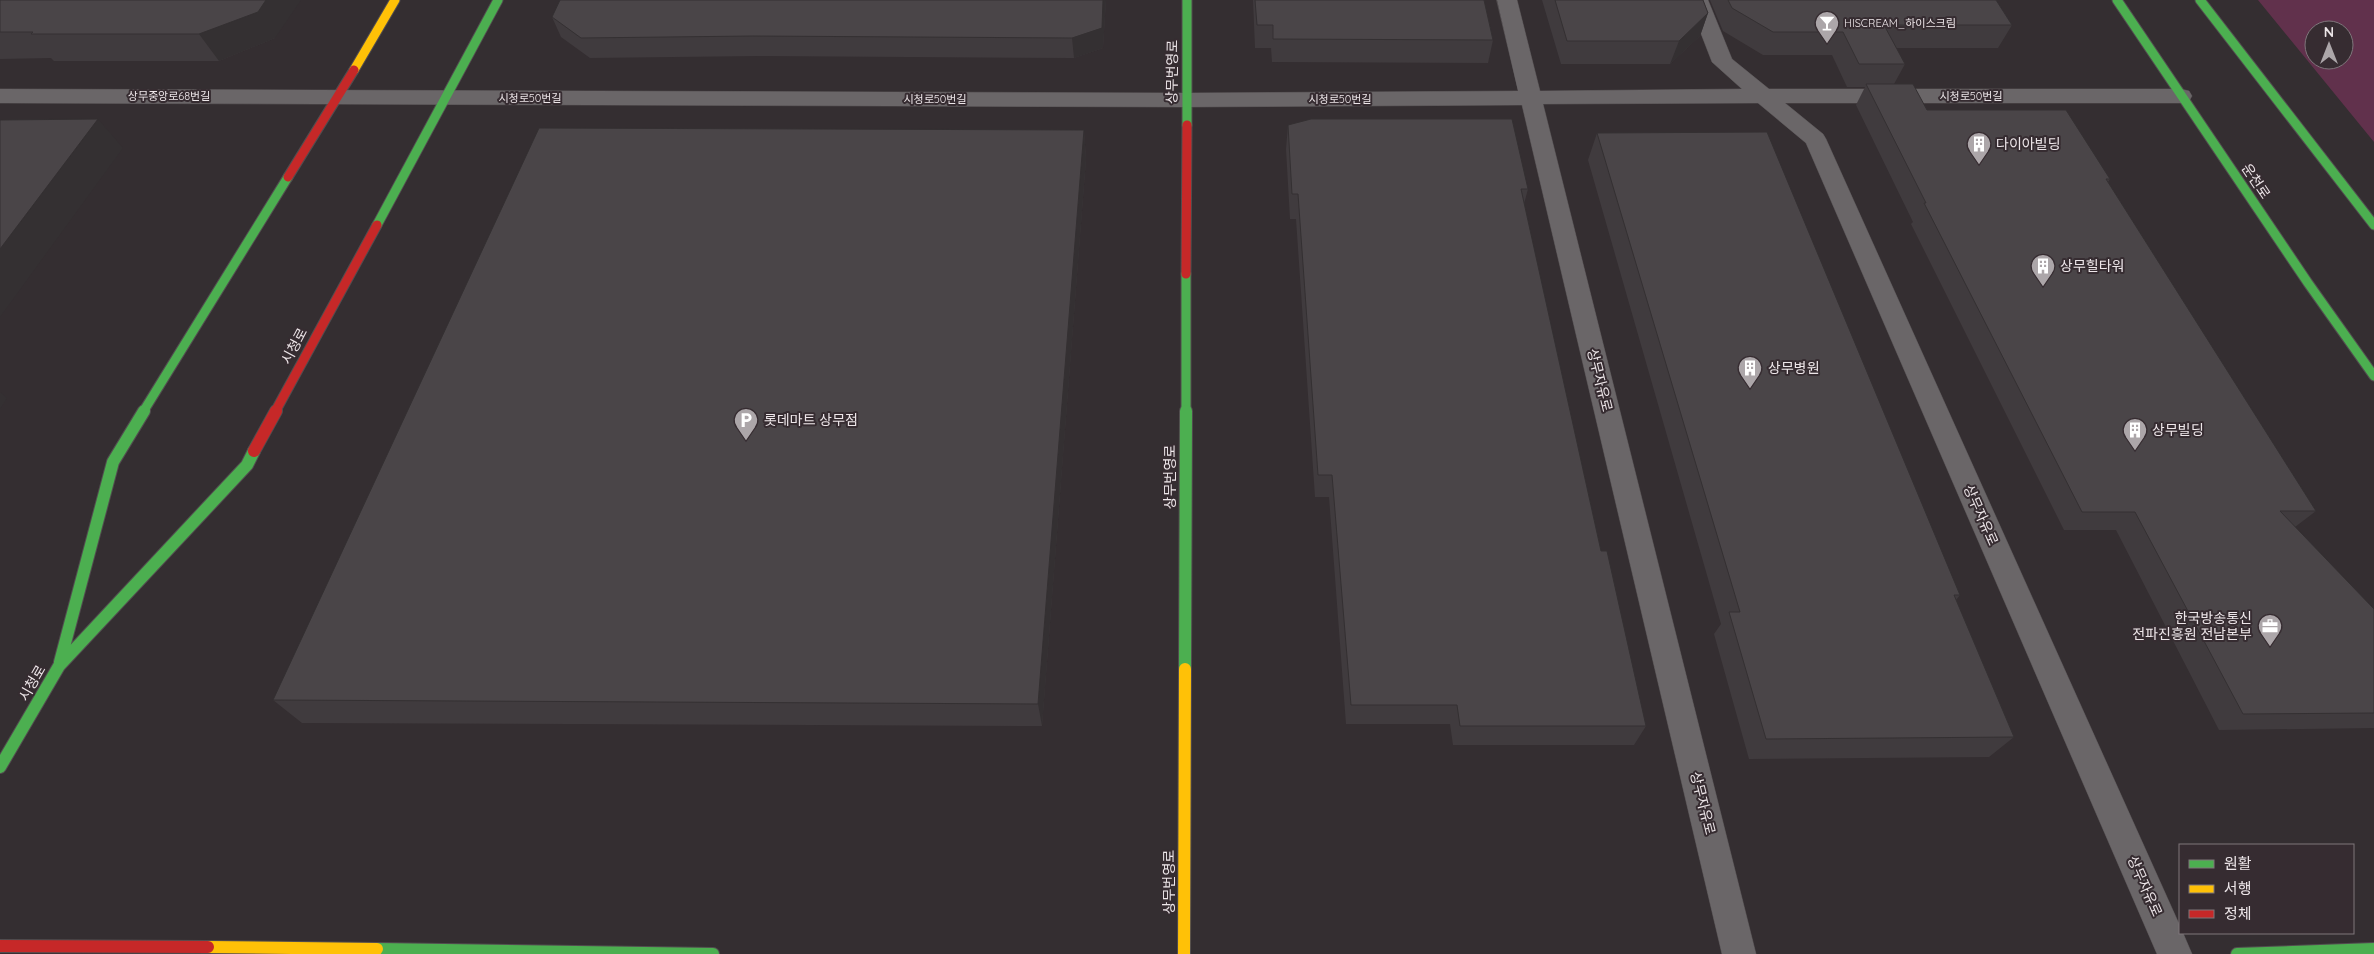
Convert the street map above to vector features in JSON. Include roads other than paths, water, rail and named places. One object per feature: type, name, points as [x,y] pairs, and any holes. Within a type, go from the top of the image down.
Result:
[{"type":"street","name":"시청로","points":[[59,666],[112,462],[338,97],[394,0]]},
{"type":"street","name":"시청로","points":[[0,767],[59,666],[247,465],[498,0]]},
{"type":"street","name":"상무번영로","points":[[1184,954],[1187,0]]},
{"type":"street","points":[[1507,0],[1532,98]]},
{"type":"street","points":[[1698,0],[1723,62],[1762,96]]},
{"type":"street","name":"운천로","points":[[2117,0],[2374,376]]},
{"type":"street","points":[[2200,0],[2374,225]]},
{"type":"street","name":"상무중앙로68번길","points":[[0,96],[338,97]]},
{"type":"street","name":"시청로50번길","points":[[338,97],[1186,100],[1762,96],[2181,96]]},
{"type":"street","name":"상무자유로","points":[[1762,96],[1816,140],[2175,954]]},
{"type":"street","name":"상무자유로","points":[[1532,98],[1739,954]]},
{"type":"street","points":[[0,946],[151,946],[713,954]]},
{"type":"street","points":[[2237,954],[2374,949]]},
{"type":"place","name":"HISCREAM_하이스크림","points":[[1827,44]]},
{"type":"place","name":"다이아빌딩","points":[[1979,165]]},
{"type":"place","name":"상무힐타워","points":[[2043,287]]},
{"type":"place","name":"상무병원","points":[[1750,389]]},
{"type":"place","name":"롯데마트 상무점","points":[[746,441]]},
{"type":"place","name":"상무빌딩","points":[[2135,451]]},
{"type":"place","name":"한국방송통신 전파진흥원 전남본부","points":[[2270,647]]}]
